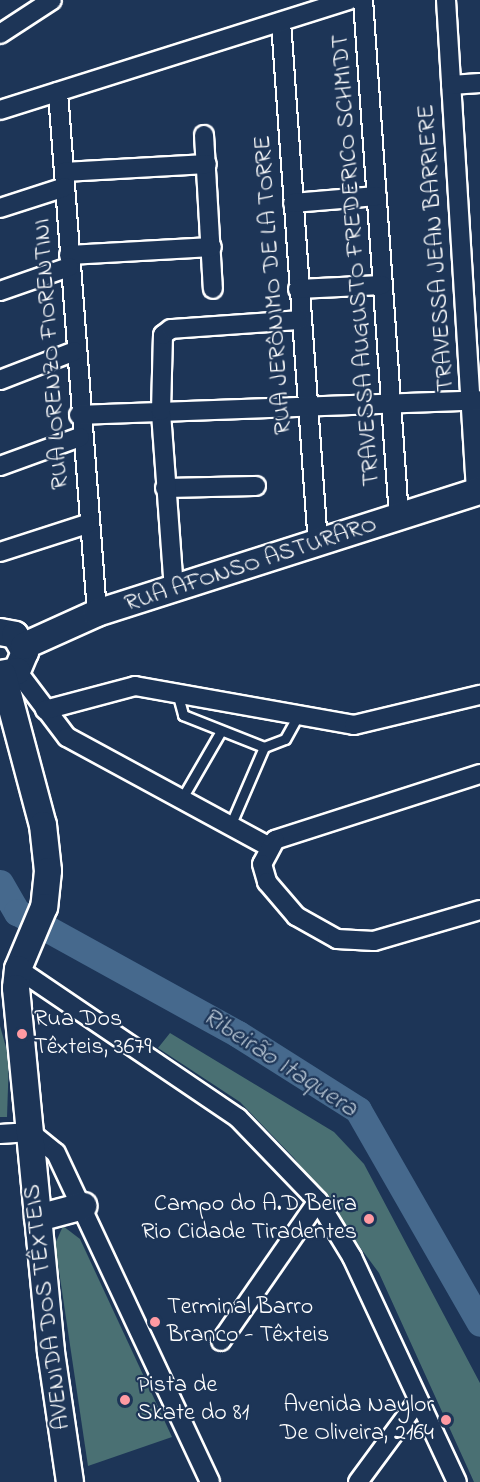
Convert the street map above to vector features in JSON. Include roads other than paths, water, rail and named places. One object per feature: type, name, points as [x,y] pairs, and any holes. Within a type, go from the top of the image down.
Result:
[{"type":"street","points":[[0,34],[52,0]]},
{"type":"street","points":[[0,110],[349,0]]},
{"type":"street","name":"TRAVESSA AUGUSTO FREDERICO SCHMIDT","points":[[363,0],[389,404],[399,517]]},
{"type":"street","name":"TRAVESSA JEAN BARRIERE","points":[[446,0],[451,85],[472,278],[478,492]]},
{"type":"street","name":"RUA JERÔNIMO DE LA TORRE","points":[[281,22],[304,405],[318,544]]},
{"type":"street","points":[[451,85],[480,83]]},
{"type":"street","name":"RUA LORENZO FIORENTINI","points":[[58,92],[80,437],[97,613]]},
{"type":"street","points":[[204,135],[213,289]]},
{"type":"street","points":[[0,208],[65,179],[207,164]]},
{"type":"street","points":[[293,202],[377,196]]},
{"type":"street","points":[[0,291],[69,261],[212,247]]},
{"type":"street","points":[[298,289],[382,285]]},
{"type":"street","points":[[174,590],[165,488],[160,343],[171,329],[300,320]]},
{"type":"street","points":[[0,380],[75,351]]},
{"type":"street","points":[[79,415],[476,400]]},
{"type":"street","points":[[0,466],[80,437]]},
{"type":"street","points":[[165,488],[256,486]]},
{"type":"street","name":"RUA AFONSO ASTURARO","points":[[24,646],[97,613],[478,492]]},
{"type":"street","points":[[0,552],[87,524]]},
{"type":"street","points":[[0,632],[15,635],[24,646],[24,659],[7,673]]},
{"type":"street","points":[[7,673],[45,710],[67,737],[270,847]]},
{"type":"street","points":[[7,673],[43,825],[48,871],[44,907],[18,969],[238,1118],[318,1201],[352,1257],[417,1402],[457,1482]]},
{"type":"street","points":[[45,710],[135,686],[354,725],[479,695]]},
{"type":"street","points":[[480,774],[275,840],[262,864],[267,882],[296,916],[337,939],[374,941],[480,910]]},
{"type":"street","name":"AVENIDA DOS TÊXTEIS","points":[[18,969],[38,1218],[70,1482]]},
{"type":"street","points":[[0,1134],[30,1132],[56,1153],[83,1206],[210,1482]]},
{"type":"street","points":[[220,1341],[318,1201]]},
{"type":"street","points":[[38,1218],[83,1206]]},
{"type":"street","points":[[358,1482],[417,1402]]},
{"type":"lane","points":[[177,692],[183,715],[264,747],[285,739],[298,716]]},
{"type":"lane","points":[[182,800],[220,730]]},
{"type":"lane","points":[[230,826],[264,747]]},
{"type":"waterway","name":"Ribeirão Itaquera","points":[[0,883],[17,912],[238,1034],[358,1110],[480,1323]]},
{"type":"place","name":"Rua Dos Têxteis, 3679","points":[[22,1034]]},
{"type":"place","name":"Campo do A.D Beira Rio Cidade Tiradentes","points":[[369,1219]]},
{"type":"place","name":"Terminal Barro Branco - Têxteis","points":[[155,1322]]},
{"type":"place","name":"Pista de Skate do 81","points":[[125,1400]]},
{"type":"place","name":"Avenida Naylor De Oliveira, 2164","points":[[446,1420]]}]
